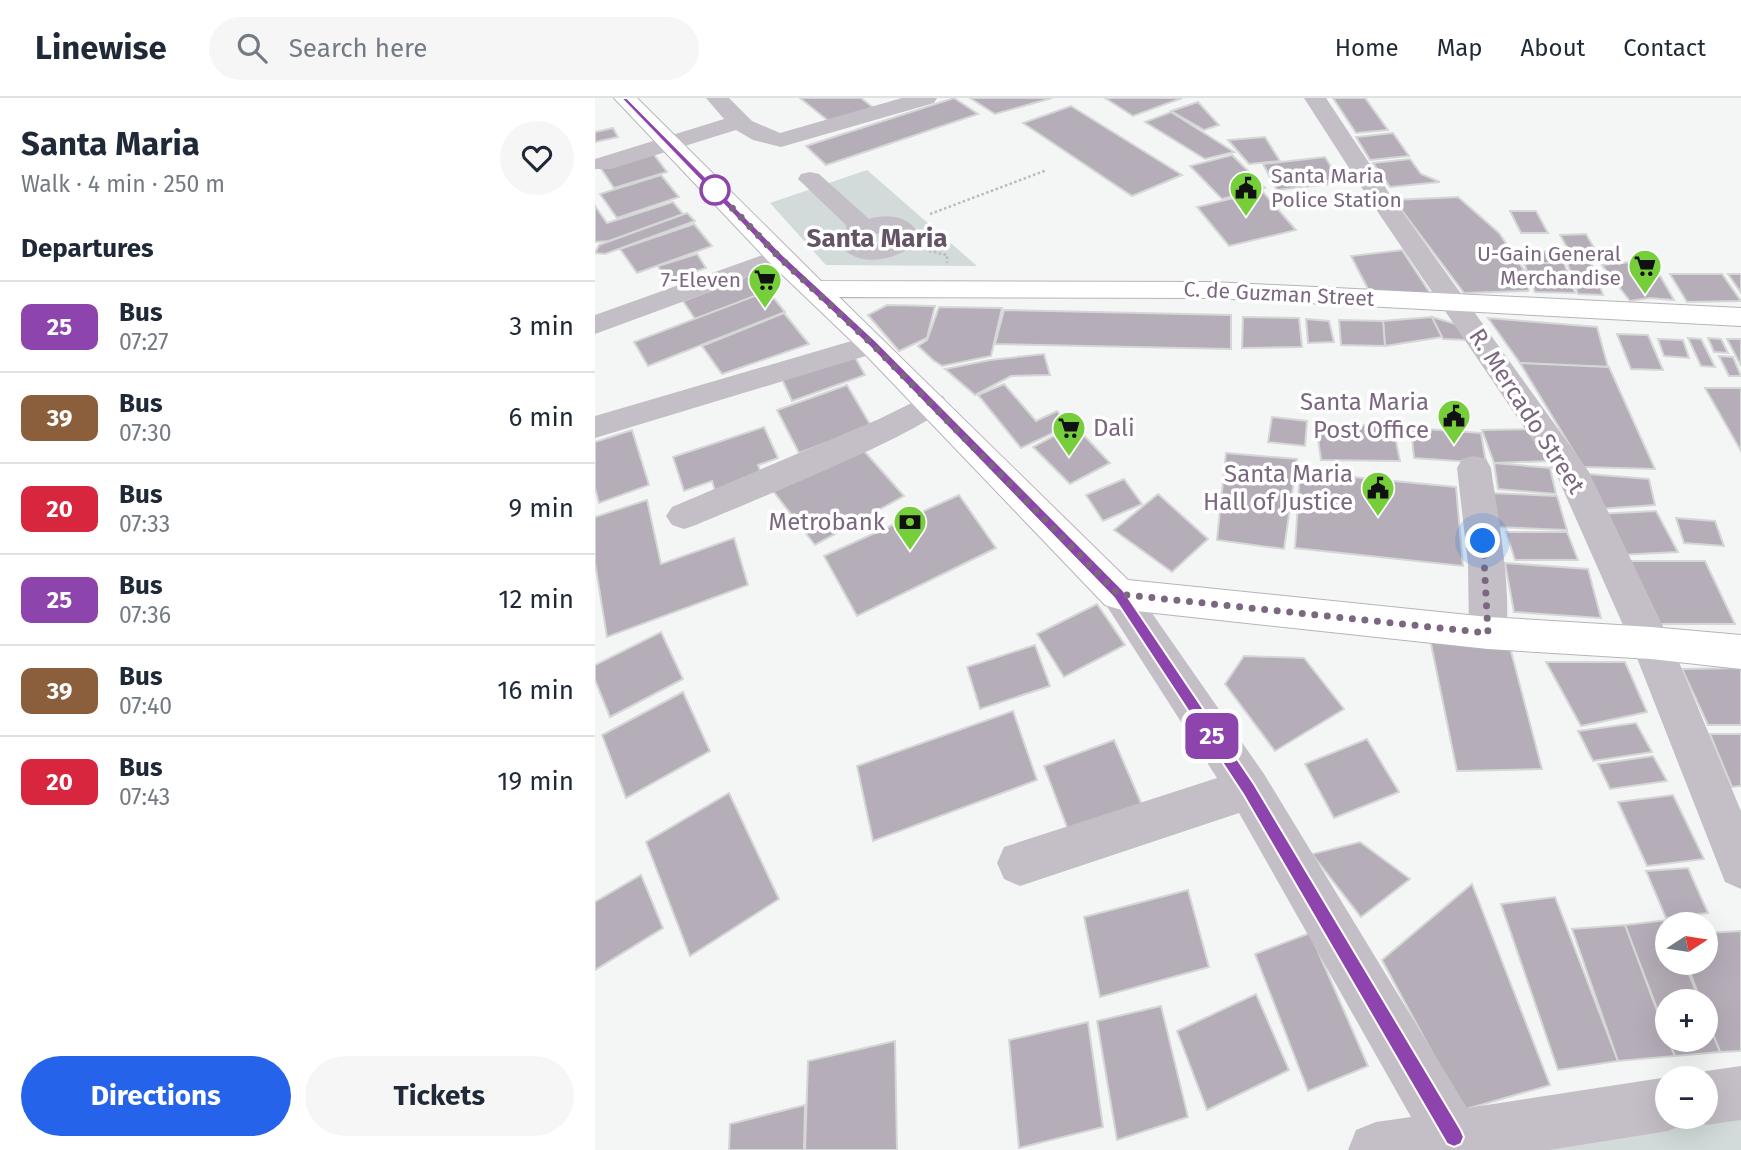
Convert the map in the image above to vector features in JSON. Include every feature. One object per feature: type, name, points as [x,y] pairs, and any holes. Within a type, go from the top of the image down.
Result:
[{"type":"main road","points":[[625,98],[779,257],[872,344],[1118,594],[1488,633],[1651,643],[1741,652]]},
{"type":"main road","name":"C. de Guzman Street","points":[[816,289],[1139,289],[1741,317]]},
{"type":"street","points":[[717,98],[738,122],[754,133],[781,140],[926,98]]},
{"type":"street","name":"R. Mercado Street","points":[[1315,98],[1572,472],[1651,643],[1741,866]]},
{"type":"street","points":[[603,164],[672,145],[738,122]]},
{"type":"street","points":[[810,179],[863,227],[882,223],[898,226]]},
{"type":"street","points":[[595,325],[779,257]]},
{"type":"street","points":[[595,427],[872,344]]},
{"type":"street","points":[[684,516],[890,427],[932,404]]},
{"type":"street","points":[[1474,468],[1486,564],[1488,633]]},
{"type":"street","points":[[1118,594],[1248,789],[1457,1143]]},
{"type":"street","points":[[1020,863],[1248,789]]},
{"type":"street","points":[[1718,1096],[1741,1093]]},
{"type":"street","points":[[1376,1150],[1457,1143],[1655,1106]]},
{"type":"path","points":[[898,226],[1047,170]]},
{"type":"shaded area","points":[[867,170],[977,266],[826,265],[770,203]]},
{"type":"shaded area","points":[[1741,1103],[1741,1150],[1457,1150],[1655,1118],[1655,1129],[1718,1129],[1718,1112]]},
{"type":"building","points":[[800,98],[861,98],[875,109],[831,123]]},
{"type":"building","points":[[954,98],[978,114],[826,165],[806,146]]},
{"type":"building","points":[[970,98],[1052,98],[995,114]]},
{"type":"building","points":[[1105,98],[1182,98],[1133,116]]},
{"type":"building","points":[[1333,98],[1365,98],[1388,130],[1356,133]]},
{"type":"building","points":[[1198,102],[1219,125],[1204,130],[1171,111]]},
{"type":"building","points":[[1071,106],[1182,175],[1132,196],[1023,123]]},
{"type":"building","points":[[1171,112],[1234,152],[1205,159],[1145,122]]},
{"type":"building","points":[[613,128],[618,137],[595,142],[595,132]]},
{"type":"building","points":[[1393,133],[1409,156],[1370,160],[1356,137]]},
{"type":"building","points":[[1265,137],[1280,161],[1249,164],[1228,140]]},
{"type":"building","points":[[652,152],[667,172],[614,188],[600,167]]},
{"type":"building","points":[[1232,155],[1265,188],[1222,199],[1190,166]]},
{"type":"building","points":[[1325,157],[1341,183],[1277,190],[1263,164]]},
{"type":"building","points":[[1410,159],[1421,174],[1440,182],[1390,187],[1373,163]]},
{"type":"building","points":[[661,175],[679,197],[617,218],[600,194]]},
{"type":"building","name":"Santa Maria Police Station","points":[[1262,191],[1296,230],[1229,246],[1197,207]]},
{"type":"building","points":[[1458,197],[1499,233],[1532,282],[1528,291],[1464,293],[1394,200]]},
{"type":"building","points":[[673,202],[683,214],[609,241],[595,242],[595,206],[607,223]]},
{"type":"building","points":[[1510,211],[1536,211],[1548,233],[1521,233]]},
{"type":"building","points":[[687,213],[695,221],[605,254],[595,253],[599,245]]},
{"type":"building","points":[[694,224],[712,246],[637,273],[620,249]]},
{"type":"building","points":[[1586,234],[1597,253],[1571,254],[1560,235]]},
{"type":"building","points":[[1402,250],[1430,293],[1400,296],[1368,289],[1351,256]]},
{"type":"building","points":[[1555,251],[1565,267],[1537,269],[1527,252]]},
{"type":"building","points":[[697,254],[706,268],[666,281],[658,266]]},
{"type":"building","points":[[1651,260],[1674,300],[1650,298],[1630,301],[1602,265]]},
{"type":"building","points":[[1567,262],[1591,263],[1603,295],[1578,294]]},
{"type":"building","points":[[1524,263],[1564,263],[1575,293],[1535,292]]},
{"type":"building","points":[[754,274],[768,291],[695,319],[683,301]]},
{"type":"building","points":[[1670,274],[1722,274],[1741,301],[1687,302]]},
{"type":"building","points":[[1728,274],[1741,274],[1741,293]]},
{"type":"building","points":[[768,291],[785,312],[648,366],[634,342]]},
{"type":"building","points":[[887,305],[935,306],[927,338],[899,351],[868,315]]},
{"type":"building","points":[[939,307],[1002,308],[991,356],[942,366],[918,346],[927,340]]},
{"type":"building","points":[[1004,310],[1231,315],[1231,349],[995,344]]},
{"type":"building","points":[[784,313],[809,344],[722,374],[702,346]]},
{"type":"building","points":[[1243,317],[1299,318],[1302,347],[1242,348]]},
{"type":"building","points":[[1432,317],[1442,337],[1385,346],[1383,321]]},
{"type":"building","points":[[1432,317],[1459,325],[1468,340],[1443,339]]},
{"type":"building","points":[[1488,318],[1597,327],[1608,367],[1520,363]]},
{"type":"building","points":[[1306,319],[1329,321],[1334,342],[1308,343]]},
{"type":"building","points":[[1339,320],[1383,321],[1385,346],[1341,345]]},
{"type":"building","points":[[1617,334],[1648,335],[1663,370],[1631,369]]},
{"type":"building","points":[[1688,338],[1701,339],[1715,367],[1701,366]]},
{"type":"building","points":[[1708,338],[1721,339],[1728,353],[1714,352]]},
{"type":"building","points":[[1658,339],[1683,340],[1689,358],[1664,356]]},
{"type":"building","points":[[1727,339],[1741,339],[1741,366]]},
{"type":"building","points":[[852,352],[865,375],[792,401],[781,377]]},
{"type":"building","points":[[1044,354],[1050,375],[1011,376],[975,395],[945,369],[990,360]]},
{"type":"building","points":[[1719,356],[1733,357],[1741,376],[1729,376]]},
{"type":"building","points":[[1520,363],[1609,367],[1655,469],[1583,467]]},
{"type":"building","points":[[1004,384],[1036,421],[1057,411],[1070,425],[1021,448],[978,395]]},
{"type":"building","points":[[847,385],[871,426],[799,453],[777,410]]},
{"type":"building","points":[[1705,388],[1741,388],[1741,451]]},
{"type":"building","points":[[1272,417],[1307,421],[1305,446],[1268,442]]},
{"type":"building","points":[[1316,424],[1393,426],[1400,461],[1321,460]]},
{"type":"building","points":[[1074,425],[1110,463],[1070,484],[1033,447]]},
{"type":"building","points":[[764,427],[778,458],[758,465],[763,478],[716,494],[712,481],[684,491],[673,457]]},
{"type":"building","points":[[1411,428],[1481,433],[1486,463],[1414,458]]},
{"type":"building","points":[[1535,429],[1548,461],[1494,463],[1482,430]]},
{"type":"building","points":[[632,430],[649,485],[599,503],[595,488],[595,442]]},
{"type":"building","points":[[857,443],[904,496],[815,545],[770,487]]},
{"type":"building","name":"Santa Maria Hall of Justice","points":[[1226,453],[1297,459],[1284,549],[1217,540]]},
{"type":"building","points":[[1494,463],[1550,468],[1556,494],[1498,489]]},
{"type":"building","name":"Santa Maria Hall of Justice","points":[[1300,472],[1456,487],[1463,566],[1295,548]]},
{"type":"building","points":[[1588,474],[1649,479],[1655,505],[1597,509]]},
{"type":"building","points":[[1124,479],[1142,504],[1103,521],[1086,495]]},
{"type":"building","points":[[1490,493],[1557,496],[1567,530],[1498,527]]},
{"type":"building","points":[[1158,494],[1208,539],[1172,572],[1114,530]]},
{"type":"building","name":"Metrobank","points":[[959,495],[996,548],[857,616],[824,556]]},
{"type":"building","points":[[647,500],[661,564],[734,538],[748,585],[607,637],[595,563],[595,517]]},
{"type":"building","points":[[1656,511],[1678,552],[1618,555],[1597,514]]},
{"type":"building","points":[[1676,518],[1715,521],[1724,546],[1684,543]]},
{"type":"building","points":[[1506,532],[1567,532],[1578,560],[1515,560]]},
{"type":"building","points":[[1621,561],[1705,561],[1735,624],[1646,624]]},
{"type":"building","points":[[1505,563],[1588,569],[1601,618],[1514,612]]},
{"type":"building","points":[[1097,604],[1125,645],[1064,677],[1037,634]]},
{"type":"building","points":[[661,632],[683,679],[610,717],[595,680],[595,665]]},
{"type":"building","points":[[1430,639],[1509,644],[1542,769],[1457,771]]},
{"type":"building","points":[[1035,645],[1050,686],[980,709],[967,667]]},
{"type":"building","points":[[1244,656],[1304,658],[1344,709],[1275,751],[1225,684]]},
{"type":"building","points":[[1546,662],[1625,662],[1647,712],[1581,726]]},
{"type":"building","points":[[1741,668],[1741,725],[1708,725],[1682,669]]},
{"type":"building","points":[[683,692],[710,751],[626,798],[602,735]]},
{"type":"building","points":[[1013,711],[1037,780],[873,841],[857,766]]},
{"type":"building","points":[[1636,723],[1652,752],[1593,761],[1578,731]]},
{"type":"building","points":[[1710,734],[1741,734],[1741,786],[1732,787]]},
{"type":"building","points":[[1367,739],[1399,792],[1334,818],[1305,764]]},
{"type":"building","points":[[1114,740],[1142,805],[1070,835],[1044,766]]},
{"type":"building","points":[[1653,756],[1667,781],[1610,789],[1598,764]]},
{"type":"building","points":[[729,793],[779,899],[690,956],[646,842]]},
{"type":"building","points":[[1673,795],[1704,859],[1647,866],[1618,802]]},
{"type":"building","points":[[1360,842],[1410,879],[1361,917],[1312,854]]},
{"type":"building","points":[[1688,868],[1708,912],[1663,912],[1646,871]]},
{"type":"building","points":[[641,875],[663,928],[595,970],[595,902]]},
{"type":"building","points":[[1472,884],[1550,1085],[1463,1110],[1382,960]]},
{"type":"building","points":[[1188,890],[1209,967],[1100,997],[1084,917]]},
{"type":"building","points":[[1555,897],[1618,1061],[1558,1070],[1501,904]]},
{"type":"building","points":[[1655,921],[1655,975],[1689,975],[1695,989],[1655,989],[1655,1003],[1625,925]]},
{"type":"building","points":[[1625,925],[1655,1005],[1655,1052],[1673,1052],[1675,1056],[1618,1061],[1572,929]]},
{"type":"building","points":[[1741,931],[1741,1051],[1720,1052],[1718,989],[1696,989],[1691,975],[1719,975],[1719,932]]},
{"type":"building","points":[[1310,933],[1368,1066],[1308,1091],[1255,954]]},
{"type":"building","points":[[1256,994],[1289,1070],[1207,1110],[1177,1031]]},
{"type":"building","points":[[1161,1006],[1188,1117],[1117,1140],[1097,1021]]},
{"type":"building","points":[[1088,1022],[1103,1127],[1019,1148],[1009,1040]]},
{"type":"building","points":[[895,1041],[897,1150],[805,1150],[808,1061]]},
{"type":"building","points":[[1718,1047],[1720,1052],[1675,1056],[1674,1052],[1718,1052]]},
{"type":"building","points":[[805,1105],[804,1150],[729,1150],[730,1124]]},
{"type":"bus line","name":"25","points":[[625,98],[779,257],[872,344],[1118,594],[1248,789],[1454,1137]]},
{"type":"place","name":"Santa Maria Police Station","points":[[1246,218]]},
{"type":"place","name":"U-Gain General Merchandise","points":[[1645,296]]},
{"type":"place","name":"7-Eleven","points":[[765,310]]},
{"type":"place","name":"Santa Maria Post Office","points":[[1454,446]]},
{"type":"place","name":"Dali","points":[[1069,458]]},
{"type":"place","name":"Santa Maria Hall of Justice","points":[[1378,518]]},
{"type":"place","name":"Metrobank","points":[[910,552]]},
{"type":"district","name":"Santa Maria","points":[[877,238]]},
{"type":"route","points":[[715,190],[779,257],[872,344],[1118,594],[1488,633],[1483,541]]}]
